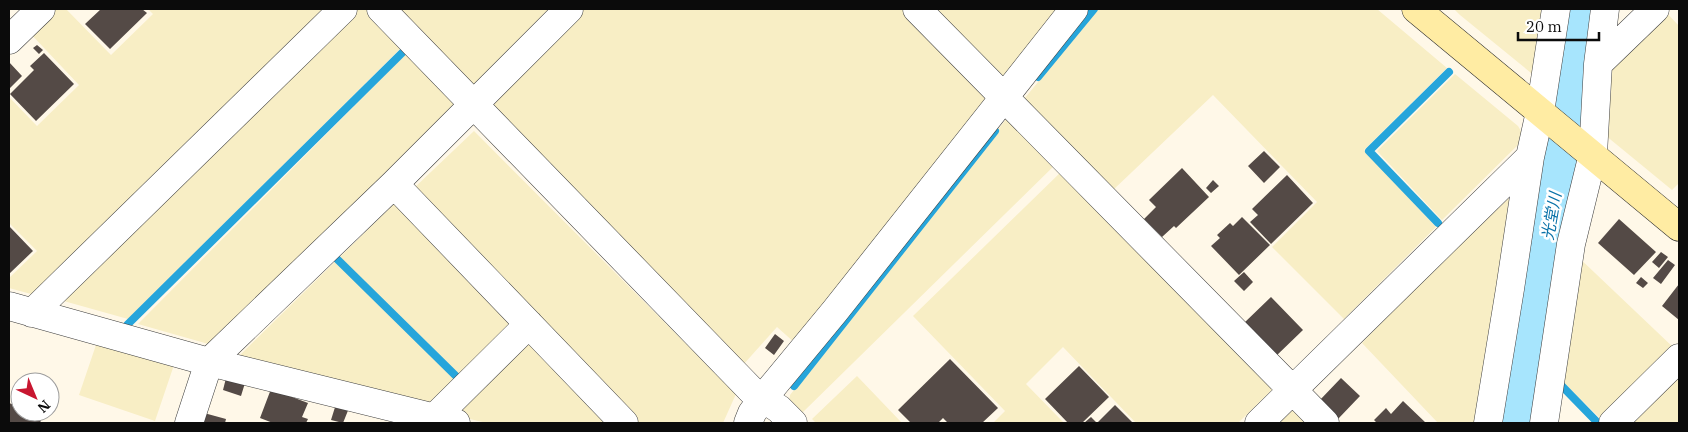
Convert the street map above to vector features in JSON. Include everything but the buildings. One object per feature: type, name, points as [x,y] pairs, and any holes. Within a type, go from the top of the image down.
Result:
[{"type":"street","points":[[9,40],[40,9]]},
{"type":"street","points":[[20,309],[343,9]]},
{"type":"street","points":[[381,9],[745,384],[752,391],[779,408],[793,423]]},
{"type":"street","points":[[189,423],[209,362],[394,184],[569,9]]},
{"type":"street","points":[[917,9],[1325,423]]},
{"type":"street","points":[[748,423],[752,413],[1074,9]]},
{"type":"street","points":[[1416,9],[1590,151],[1679,227]]},
{"type":"street","points":[[1488,423],[1530,158],[1542,113],[1556,9]]},
{"type":"street","points":[[1544,423],[1572,244],[1590,151],[1605,9]]},
{"type":"street","points":[[1598,64],[1655,9]]},
{"type":"street","points":[[1259,423],[1530,158]]},
{"type":"street","points":[[394,184],[624,423]]},
{"type":"street","points":[[20,309],[209,362],[439,422],[529,324]]},
{"type":"street","points":[[1614,423],[1679,358]]},
{"type":"shaded area","points":[[51,9],[66,9],[111,55],[153,14],[148,9],[334,9],[42,297],[9,288],[9,278],[37,251],[9,223],[9,97],[37,126],[79,85],[28,31]]},
{"type":"shaded area","points":[[351,9],[369,9],[405,44],[128,319],[53,298]]},
{"type":"shaded area","points":[[391,9],[557,9],[473,92]]},
{"type":"shaded area","points":[[580,9],[905,9],[990,94],[795,343],[777,327],[743,365],[485,104]]},
{"type":"shaded area","points":[[930,9],[1059,9],[1002,81]]},
{"type":"shaded area","points":[[1098,9],[1377,9],[1447,68],[1364,150],[1436,227],[1344,319],[1272,247],[1317,202],[1213,95],[1112,191],[1020,104]]},
{"type":"shaded area","points":[[1454,9],[1549,9],[1536,77],[1460,15]]},
{"type":"shaded area","points":[[1665,11],[1679,26],[1679,183],[1672,190],[1594,126],[1604,71]]},
{"type":"shaded area","points":[[411,49],[464,102],[212,345],[138,324]]},
{"type":"shaded area","points":[[1455,74],[1518,126],[1525,138],[1442,220],[1377,151]]},
{"type":"shaded area","points":[[1011,113],[1058,162],[801,414],[789,402],[790,395]]},
{"type":"shaded area","points":[[474,131],[736,394],[723,423],[631,423],[412,190]]},
{"type":"shaded area","points":[[1063,170],[1277,385],[1238,423],[1136,423],[1063,347],[1026,384],[1064,423],[993,423],[1005,411],[913,316]]},
{"type":"shaded area","points":[[1519,189],[1483,423],[1438,423],[1362,343],[1441,261]]},
{"type":"shaded area","points":[[396,202],[522,324],[437,408],[237,358]]},
{"type":"shaded area","points":[[1575,254],[1675,349],[1603,421],[1556,375]]},
{"type":"shaded area","points":[[529,331],[617,423],[487,423],[444,413]]},
{"type":"shaded area","points":[[97,342],[175,362],[155,421],[79,395]]},
{"type":"shaded area","points":[[1679,375],[1679,423],[1630,423]]},
{"type":"shaded area","points":[[857,376],[902,423],[816,423],[812,419]]},
{"type":"shaded area","points":[[1295,408],[1310,423],[1279,423]]},
{"type":"waterway","points":[[1038,77],[1094,9]]},
{"type":"waterway","name":"光堂川","points":[[1515,423],[1580,50],[1583,9]]},
{"type":"waterway","points":[[127,325],[407,48]]},
{"type":"waterway","points":[[1438,223],[1369,151],[1449,72]]},
{"type":"waterway","points":[[794,386],[995,131]]},
{"type":"waterway","points":[[335,257],[460,380]]},
{"type":"waterway","points":[[1528,353],[1545,369]]},
{"type":"waterway","points":[[1557,381],[1596,421]]}]
